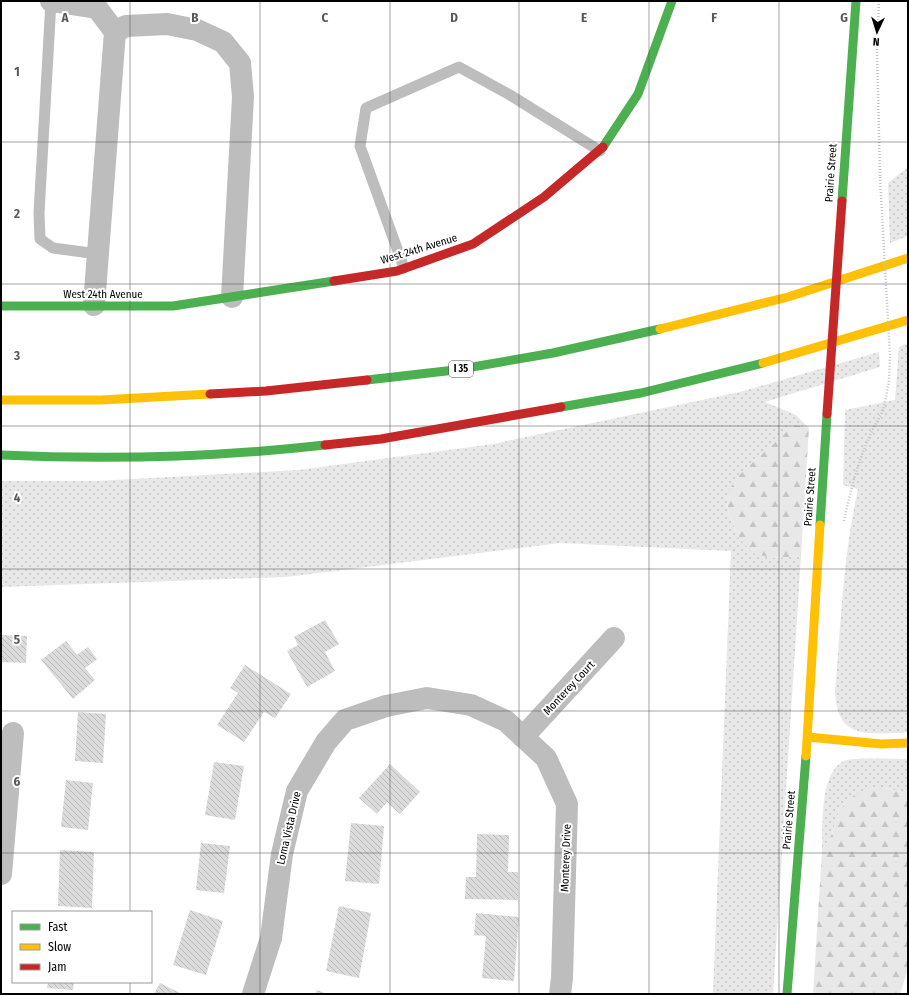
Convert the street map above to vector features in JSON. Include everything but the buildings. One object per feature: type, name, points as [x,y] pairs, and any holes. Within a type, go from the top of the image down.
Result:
[{"type":"main road","name":"West 24th Avenue","points":[[1,306],[173,306],[288,289],[404,268],[473,244],[544,197],[600,151],[638,94],[672,1]]},
{"type":"main road","name":"Prairie Street","points":[[787,994],[808,738],[827,414],[856,1]]},
{"type":"main road","name":"I 35","points":[[1,400],[101,400],[266,391],[455,370],[553,353],[661,329],[788,297],[908,258]]},
{"type":"main road","points":[[1,455],[64,458],[179,455],[290,449],[381,439],[641,393],[780,359],[908,320]]},
{"type":"main road","points":[[808,738],[881,744],[908,742]]},
{"type":"street","points":[[51,1],[97,8],[115,32],[94,306]]},
{"type":"street","points":[[115,32],[126,26],[167,24],[197,30],[223,42],[240,63],[242,97],[232,297]]},
{"type":"street","name":"Monterey Court","points":[[523,737],[614,638]]},
{"type":"street","name":"Loma Vista Drive","points":[[253,994],[271,938],[282,854],[297,791],[326,742],[345,720],[386,706],[427,698],[471,705],[506,721],[523,737]]},
{"type":"street","points":[[1,874],[13,733]]},
{"type":"street","name":"Monterey Drive","points":[[523,737],[546,758],[567,804],[562,978],[560,994]]},
{"type":"lane","points":[[51,1],[39,213],[40,239],[53,248],[98,254]]},
{"type":"lane","points":[[404,268],[360,146],[366,108],[459,67],[510,95],[600,151]]},
{"type":"path","points":[[842,526],[852,484],[872,429],[883,411],[889,382],[890,356],[880,177],[877,49],[879,1]]},
{"type":"green space","points":[[908,167],[908,236],[890,243],[888,183]]},
{"type":"green space","points":[[908,343],[908,731],[903,733],[866,733],[848,726],[842,719],[837,708],[835,692],[846,564],[858,489],[843,485],[845,410],[895,400],[899,347]]},
{"type":"green space","points":[[879,352],[880,367],[765,402],[796,415],[809,428],[794,425],[726,496],[729,515],[739,538],[772,558],[801,556],[773,994],[713,994],[731,551],[560,543],[286,577],[1,587],[1,481],[96,481],[298,470],[493,444],[740,392]]},
{"type":"green space","points":[[794,425],[809,428],[801,556],[772,558],[752,553],[739,538],[729,515],[726,496],[736,478]]},
{"type":"green space","points":[[908,759],[908,794],[885,788],[839,811],[832,834],[822,850],[823,814],[826,788],[836,767],[844,761],[849,760]]},
{"type":"green space","points":[[867,788],[885,788],[908,794],[908,969],[900,994],[813,994],[822,850],[832,834],[839,811],[852,797]]},
{"type":"traffic: fast","points":[[603,147],[638,94],[672,1]]},
{"type":"traffic: fast","points":[[842,201],[856,1]]},
{"type":"traffic: fast","points":[[1,306],[173,306],[334,281]]},
{"type":"traffic: fast","points":[[367,380],[455,370],[553,353],[660,329]]},
{"type":"traffic: fast","points":[[561,407],[641,393],[763,363]]},
{"type":"traffic: fast","points":[[820,525],[827,414]]},
{"type":"traffic: fast","points":[[1,455],[82,457],[204,455],[325,445]]},
{"type":"traffic: fast","points":[[787,994],[806,756]]},
{"type":"traffic: slow","points":[[660,329],[788,297],[908,258]]},
{"type":"traffic: slow","points":[[763,363],[908,320]]},
{"type":"traffic: slow","points":[[1,400],[101,400],[210,394]]},
{"type":"traffic: slow","points":[[806,756],[820,525]]},
{"type":"traffic: slow","points":[[808,737],[881,744],[908,743]]},
{"type":"traffic: jam","points":[[334,281],[397,271],[473,244],[544,197],[603,147]]},
{"type":"traffic: jam","points":[[827,414],[842,201]]},
{"type":"traffic: jam","points":[[210,394],[266,391],[367,380]]},
{"type":"traffic: jam","points":[[325,445],[381,439],[561,407]]}]
